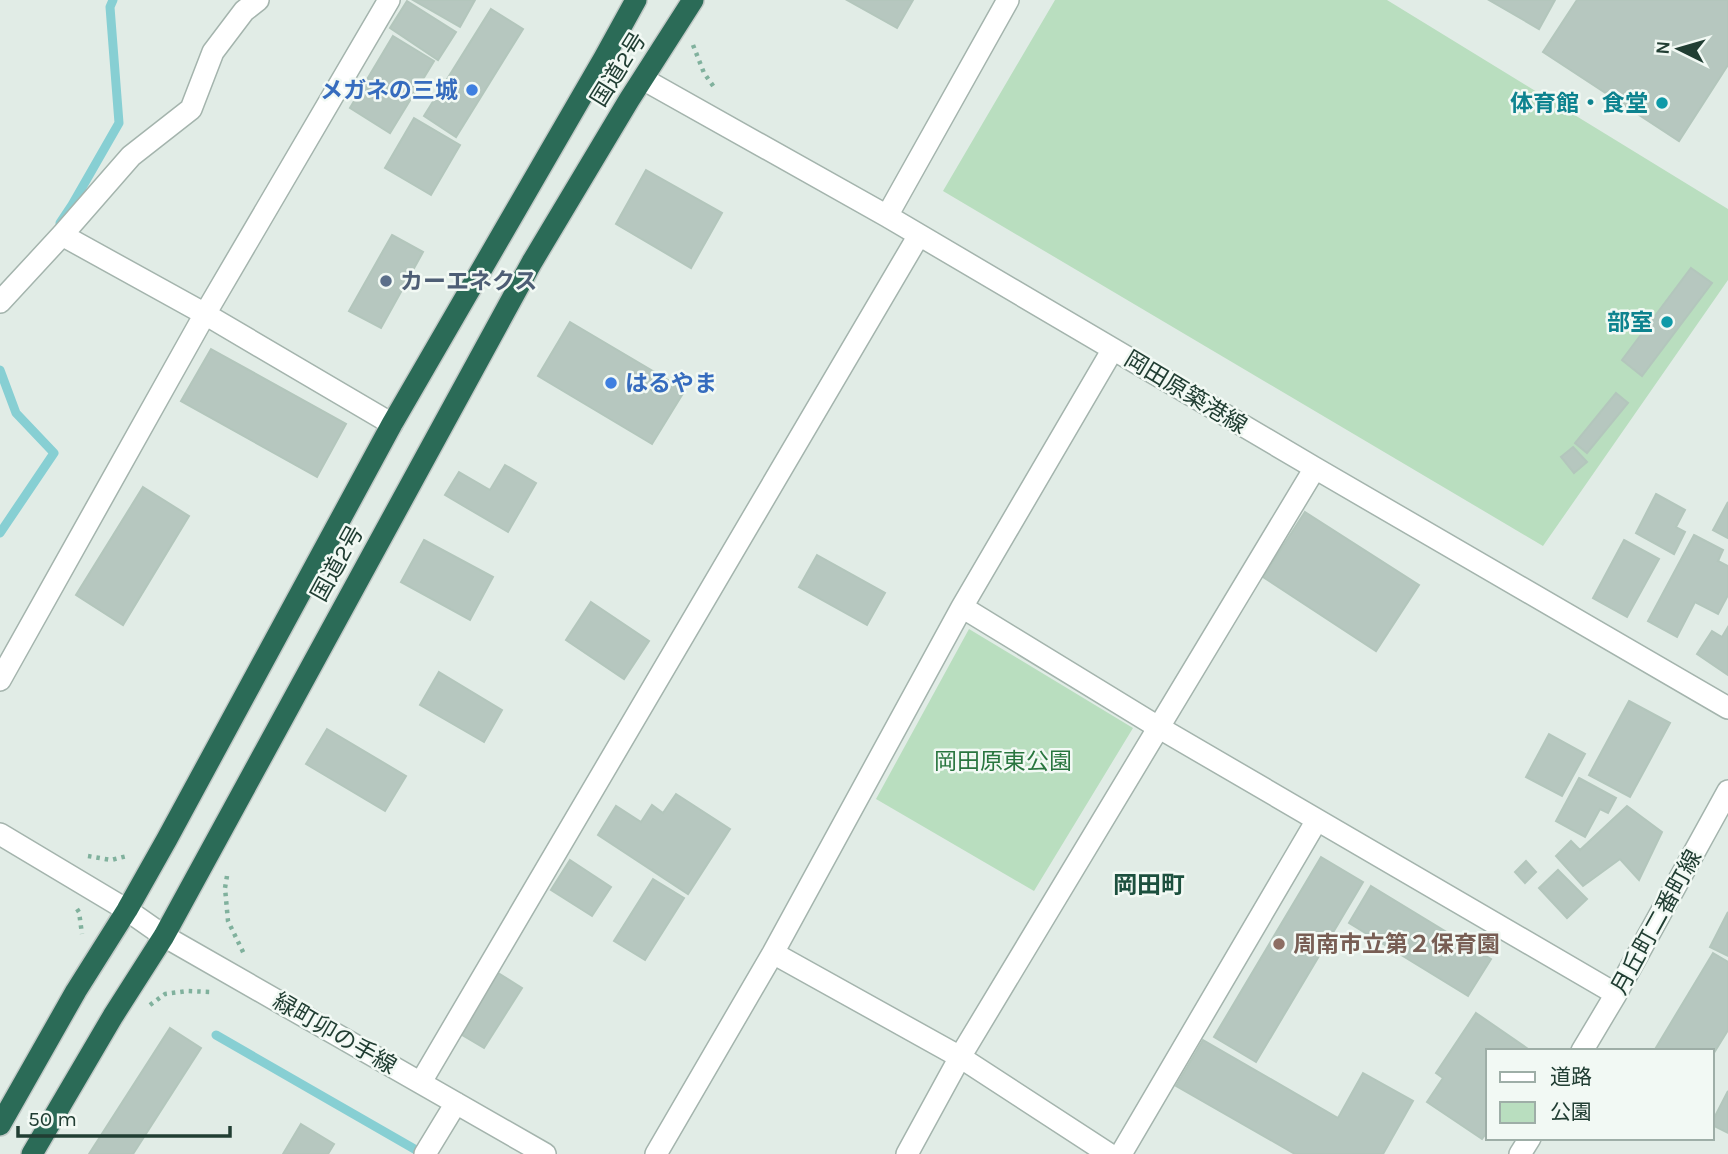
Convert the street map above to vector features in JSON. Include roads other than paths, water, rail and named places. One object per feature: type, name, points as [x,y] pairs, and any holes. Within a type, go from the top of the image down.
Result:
[{"type":"highway","name":"国道2号","points":[[0,1125],[76,991],[127,910],[393,424],[636,0]]},
{"type":"highway","name":"国道2号","points":[[32,1154],[113,1016],[164,936],[532,262],[693,0]]},
{"type":"street","points":[[0,302],[131,156],[191,109],[213,52],[244,11],[258,0]]},
{"type":"street","points":[[0,680],[205,314],[389,0]]},
{"type":"street","points":[[887,216],[1008,0]]},
{"type":"street","name":"岡田原築港線","points":[[643,79],[887,216],[1728,708]]},
{"type":"street","points":[[62,235],[205,314],[393,424]]},
{"type":"street","points":[[421,1082],[919,235]]},
{"type":"street","points":[[656,1154],[774,954],[962,607],[1113,349]]},
{"type":"street","points":[[907,1154],[960,1057],[1315,468]]},
{"type":"street","points":[[962,607],[1158,727],[1616,994]]},
{"type":"street","name":"月丘町二番町線","points":[[1583,1049],[1728,791]]},
{"type":"street","points":[[1121,1154],[1317,820]]},
{"type":"street","name":"緑町卯の手線","points":[[0,834],[127,910],[164,936],[545,1154]]},
{"type":"street","points":[[774,954],[960,1057],[1109,1154]]},
{"type":"street","points":[[430,1146],[456,1103]]},
{"type":"waterway","points":[[60,223],[119,123],[110,7],[113,0]]},
{"type":"waterway","points":[[0,370],[16,413],[54,453],[0,533]]},
{"type":"waterway","points":[[216,1035],[423,1154]]},
{"type":"place","name":"メガネの三城","points":[[472,90]]},
{"type":"place","name":"体育館・食堂","points":[[1662,103]]},
{"type":"place","name":"カーエネクス","points":[[386,281]]},
{"type":"place","name":"部室","points":[[1667,322]]},
{"type":"place","name":"はるやま","points":[[611,383]]},
{"type":"place","name":"周南市立第２保育園","points":[[1279,944]]},
{"type":"district","name":"岡田町","points":[[1149,885]]},
{"type":"park label","name":"岡田原東公園","points":[[1003,761]]}]
